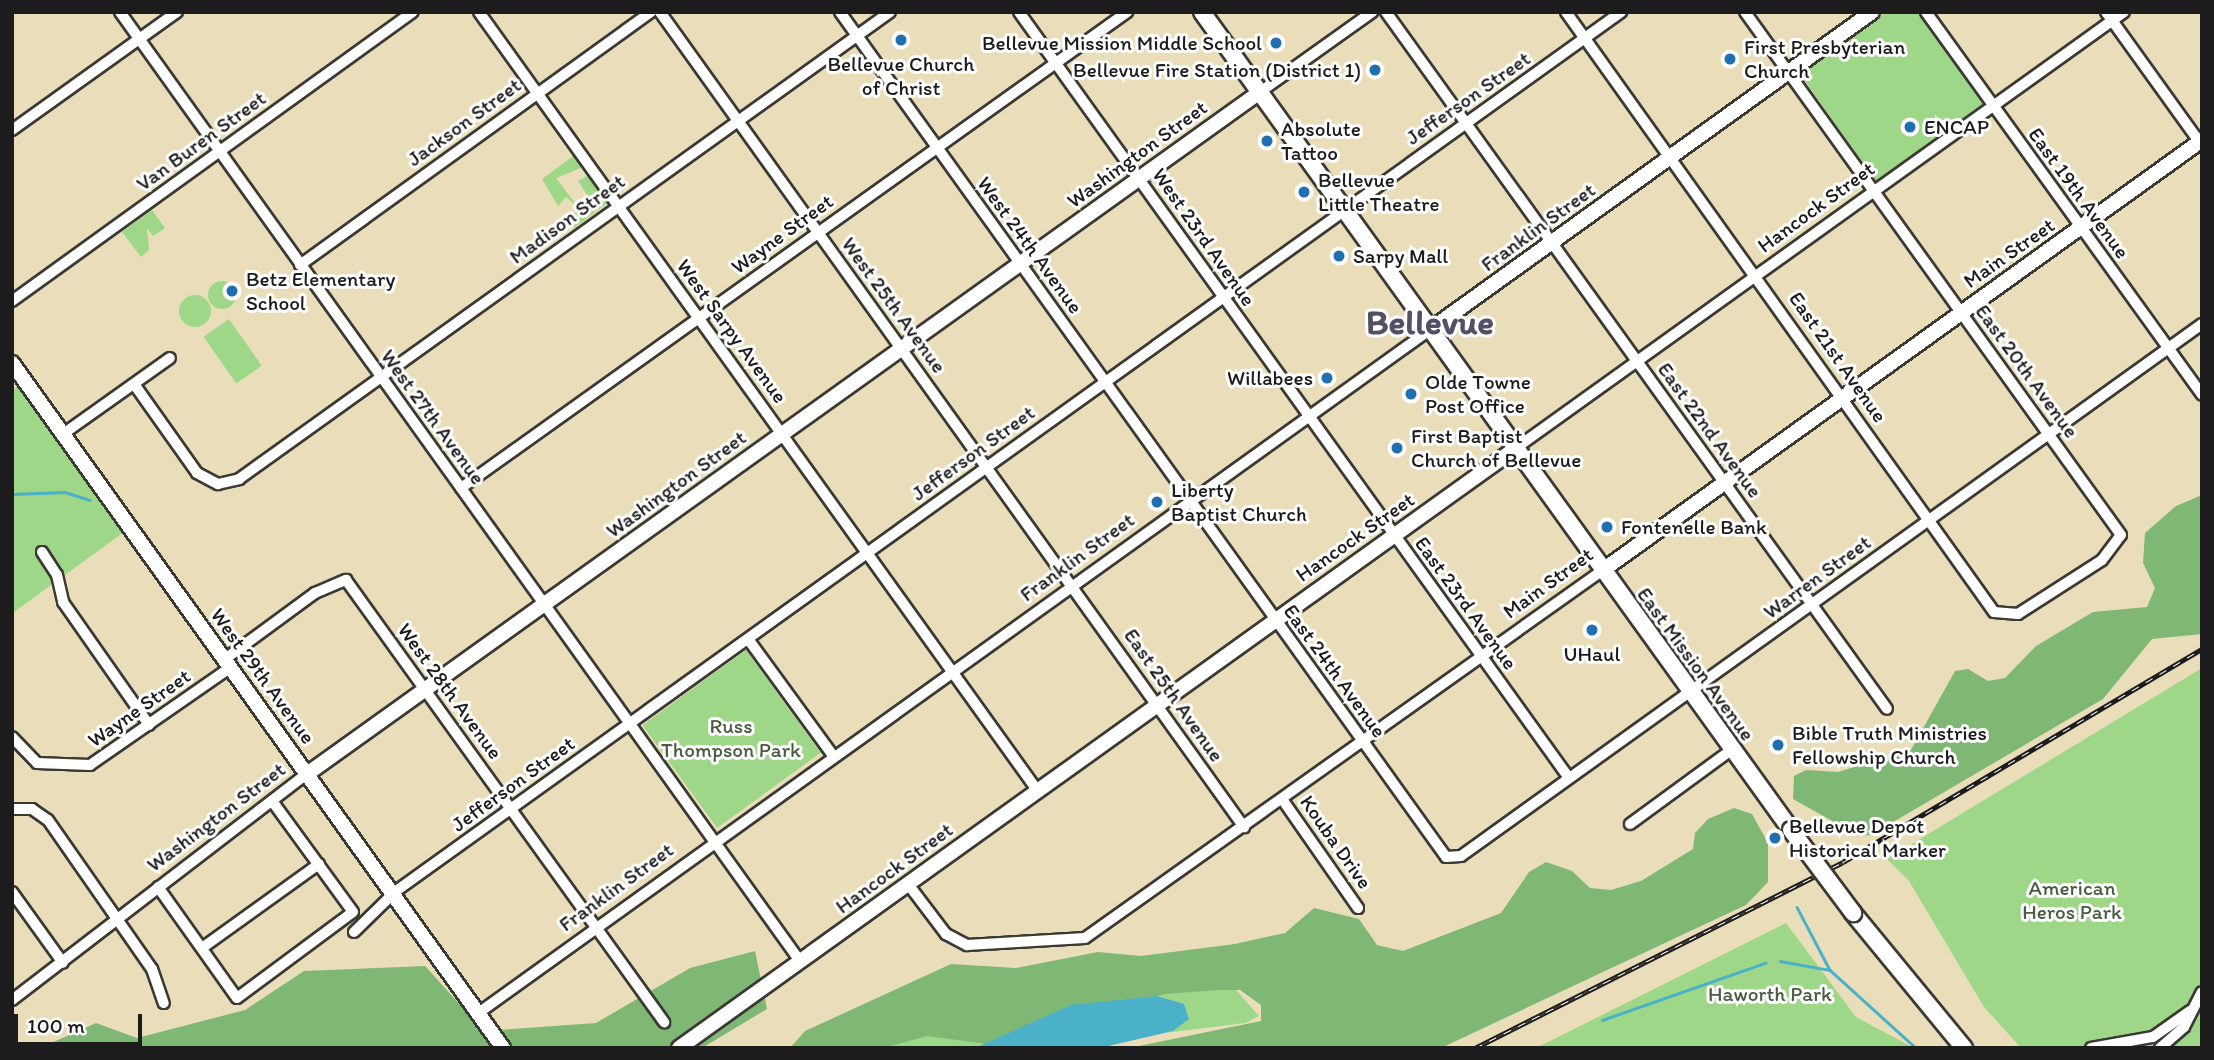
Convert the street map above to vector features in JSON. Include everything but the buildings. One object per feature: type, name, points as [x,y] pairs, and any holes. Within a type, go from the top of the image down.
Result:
[{"type":"main road","name":"East Mission Avenue","points":[[1202,12],[1731,750],[1853,913],[1964,1048]]},
{"type":"street","name":"West 27th Avenue","points":[[120,12],[800,961]]},
{"type":"street","points":[[12,130],[177,12]]},
{"type":"street","name":"Van Buren Street","points":[[12,301],[413,12]]},
{"type":"street","name":"West Sarpy Avenue","points":[[479,12],[1037,790]]},
{"type":"street","name":"Jackson Street","points":[[300,265],[651,12]]},
{"type":"street","name":"West 25th Avenue","points":[[660,12],[1072,586]]},
{"type":"street","name":"West 24th Avenue","points":[[840,12],[1189,501]]},
{"type":"street","name":"Madison Street","points":[[134,384],[207,481],[229,483],[268,458],[890,12]]},
{"type":"street","name":"West 23rd Avenue","points":[[1019,12],[1308,416]]},
{"type":"street","name":"Wayne Street","points":[[461,488],[1128,12]]},
{"type":"street","name":"Washington Street","points":[[13,998],[63,963],[272,800],[1372,12]]},
{"type":"street","name":"East 22nd Avenue","points":[[1386,12],[1887,709]]},
{"type":"street","name":"East 21st Avenue","points":[[1566,12],[1843,396],[1929,520],[2005,618],[2071,580]]},
{"type":"street","name":"Jefferson Street","points":[[354,932],[396,891],[1621,12]]},
{"type":"street","name":"East 20th Avenue","points":[[1745,12],[2121,536],[2118,546],[2071,580]]},
{"type":"street","name":"Franklin Street","points":[[477,1014],[1872,12]]},
{"type":"street","name":"East 19th Avenue","points":[[1926,12],[2202,394]]},
{"type":"street","name":"Hancock Street","points":[[679,1048],[1874,191],[2109,17],[2124,12]]},
{"type":"street","points":[[2109,17],[2201,142]]},
{"type":"street","name":"Main Street","points":[[908,884],[946,934],[967,945],[1075,940],[1099,931],[2201,142]]},
{"type":"street","name":"Warren Street","points":[[1453,859],[2202,324]]},
{"type":"street","points":[[63,434],[170,358]]},
{"type":"street","name":"West 29th Avenue","points":[[12,363],[307,775],[396,891],[477,1014],[503,1048]]},
{"type":"street","name":"East 23rd Avenue","points":[[1308,416],[1569,778]]},
{"type":"street","name":"East 24th Avenue","points":[[1189,501],[1440,850],[1453,859]]},
{"type":"street","points":[[42,552],[63,602],[149,725]]},
{"type":"street","name":"Wayne Street","points":[[12,737],[37,763],[65,766],[99,761],[149,725],[314,593],[346,580]]},
{"type":"street","name":"West 28th Avenue","points":[[346,580],[664,1023]]},
{"type":"street","name":"East 25th Avenue","points":[[1072,586],[1244,827]]},
{"type":"street","points":[[748,639],[834,757]]},
{"type":"street","points":[[1630,824],[1731,750]]},
{"type":"street","name":"Kouba Drive","points":[[1282,799],[1358,908]]},
{"type":"street","points":[[158,887],[237,998],[353,912],[272,800]]},
{"type":"street","points":[[12,809],[32,809],[48,820],[152,969],[164,1003]]},
{"type":"street","points":[[202,948],[319,864]]},
{"type":"street","points":[[12,892],[63,963]]},
{"type":"street","points":[[2160,1048],[2184,1027],[2202,992]]},
{"type":"street","points":[[2091,1048],[2153,1037],[2190,1011]]},
{"type":"green space","points":[[1887,12],[1921,12],[1989,108],[1880,187],[1800,74]]},
{"type":"green space","points":[[576,154],[581,168],[556,178],[578,207],[566,197],[558,206],[542,179]]},
{"type":"green space","points":[[590,174],[610,201],[574,228],[568,219],[590,199],[578,181]]},
{"type":"green space","points":[[152,210],[165,228],[153,236],[147,228],[149,250],[141,257],[122,232]]},
{"type":"green space","points":[[222,281],[232,285],[236,295],[232,305],[222,309],[212,305],[208,295],[212,285]]},
{"type":"green space","points":[[195,295],[206,300],[211,311],[206,322],[195,327],[184,322],[179,311],[184,300]]},
{"type":"green space","points":[[229,319],[262,366],[236,383],[204,337]]},
{"type":"green space","points":[[18,386],[124,532],[14,612],[12,391]]},
{"type":"green space","points":[[2202,495],[2202,634],[2152,639],[2103,699],[1871,835],[1859,836],[1793,799],[1794,776],[1806,770],[1838,772],[1911,750],[1955,671],[1968,669],[1988,681],[2005,678],[2036,646],[2093,612],[2147,607],[2155,588],[2143,563],[2145,533],[2176,506]]},
{"type":"green space","name":"Russ Thompson Park","points":[[746,650],[821,753],[717,828],[642,725]]},
{"type":"green space","name":"American Heros Park","points":[[2202,668],[2202,1048],[2021,1048],[1984,1007],[1909,881],[1887,859]]},
{"type":"green space","points":[[1734,808],[1752,814],[1768,843],[1768,882],[1746,905],[1441,1048],[1129,1048],[1261,1021],[1261,1005],[1240,990],[1218,990],[1165,994],[995,1045],[927,1036],[884,1048],[790,1048],[805,1031],[951,964],[1016,968],[1098,952],[1141,956],[1235,944],[1285,933],[1314,908],[1359,919],[1377,945],[1403,951],[1501,913],[1529,872],[1546,862],[1572,871],[1590,888],[1611,890],[1641,881],[1693,849],[1695,833],[1708,819]]},
{"type":"green space","name":"Haworth Park","points":[[1786,923],[1856,1017],[1914,1048],[1536,1048]]},
{"type":"green space","points":[[755,951],[767,1009],[702,1048],[40,1048],[96,1023],[137,1038],[245,1010],[304,971],[425,966],[484,1031],[596,1023],[690,968]]},
{"type":"green space","points":[[1157,988],[1235,989],[1259,1016],[1245,1023],[1165,1033],[1173,1031]]},
{"type":"green space","points":[[894,1031],[992,1041],[975,1048],[864,1048]]},
{"type":"water","points":[[1157,996],[1184,1004],[1189,1019],[1173,1031],[1100,1048],[975,1048],[1071,1005]]},
{"type":"waterway","points":[[12,494],[65,492],[90,500]]},
{"type":"waterway","points":[[1797,907],[1830,970],[1916,1048]]},
{"type":"waterway","points":[[1780,961],[1830,970]]},
{"type":"waterway","points":[[1602,1020],[1765,963]]},
{"type":"railway","points":[[1475,1048],[1843,862],[2202,649]]},
{"type":"place","name":"Bellevue Church of Christ","points":[[901,40]]},
{"type":"place","name":"Bellevue Mission Middle School","points":[[1276,43]]},
{"type":"place","name":"First Presbyterian Church","points":[[1730,59]]},
{"type":"place","name":"Bellevue Fire Station (District 1)","points":[[1375,70]]},
{"type":"place","name":"ENCAP","points":[[1910,127]]},
{"type":"place","name":"Absolute Tattoo","points":[[1267,141]]},
{"type":"place","name":"Bellevue Little Theatre","points":[[1304,192]]},
{"type":"place","name":"Sarpy Mall","points":[[1339,256]]},
{"type":"place","name":"Betz Elementary School","points":[[232,291]]},
{"type":"place","name":"Willabees","points":[[1327,378]]},
{"type":"place","name":"Olde Towne Post Office","points":[[1411,394]]},
{"type":"place","name":"First Baptist Church of Bellevue","points":[[1397,448]]},
{"type":"place","name":"Liberty Baptist Church","points":[[1157,502]]},
{"type":"place","name":"Fontenelle Bank","points":[[1607,527]]},
{"type":"place","name":"UHaul","points":[[1592,630]]},
{"type":"place","name":"Bible Truth Ministries Fellowship Church","points":[[1778,745]]},
{"type":"place","name":"Bellevue Depot Historical Marker","points":[[1775,838]]},
{"type":"district","name":"Bellevue","points":[[1430,322]]}]
